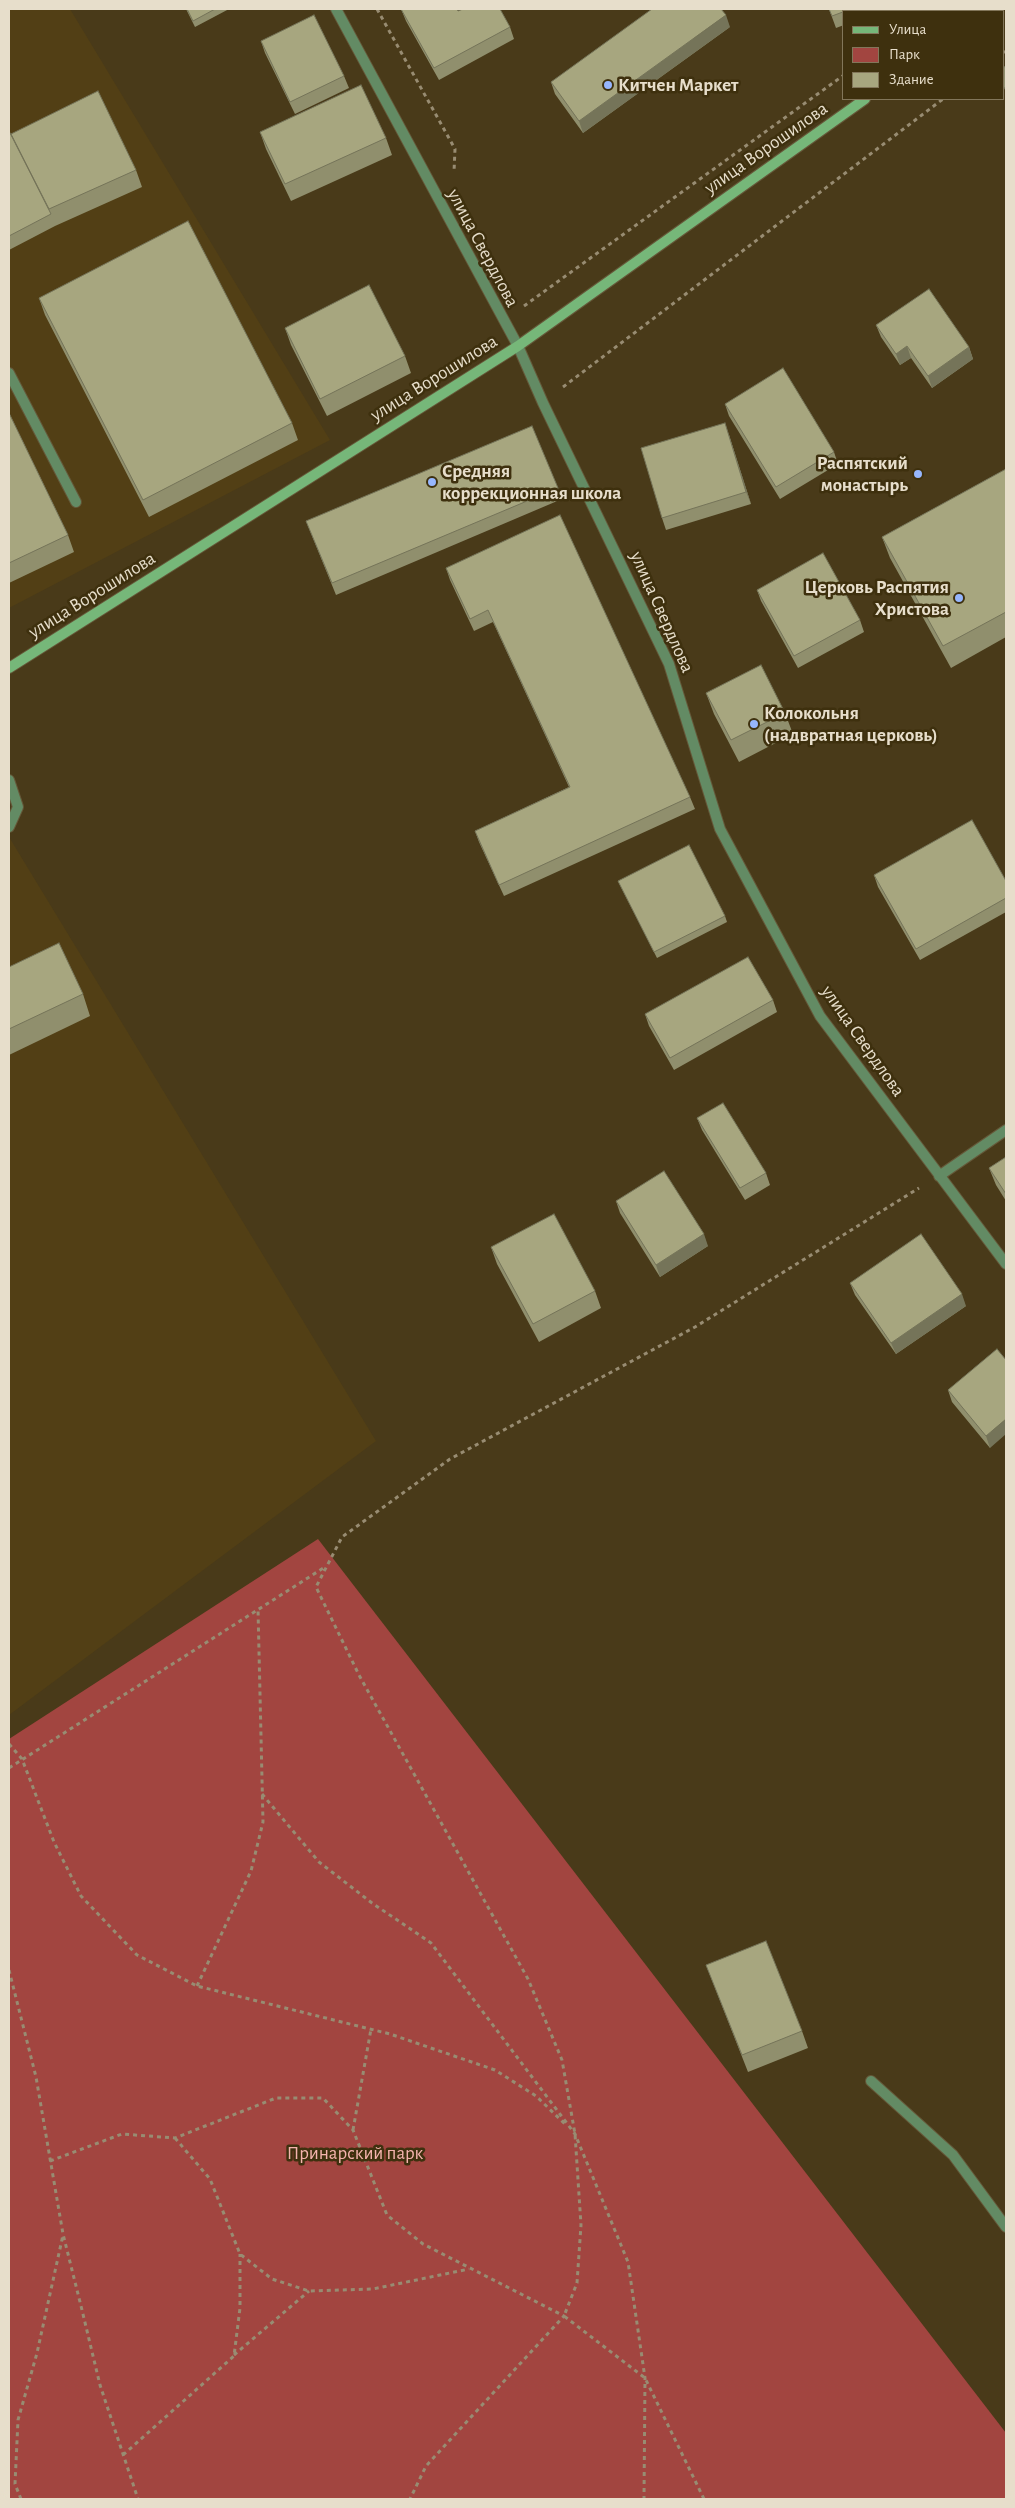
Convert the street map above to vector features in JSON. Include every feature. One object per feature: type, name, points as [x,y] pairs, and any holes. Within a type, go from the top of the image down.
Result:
[{"type":"main road","name":"улица Ворошилова","points":[[9,668],[518,346],[864,100]]},
{"type":"street","name":"улица Свердлова","points":[[336,9],[502,321],[518,346],[543,403],[670,664],[720,830],[820,1016],[1006,1264]]},
{"type":"street","points":[[9,373],[76,502]]},
{"type":"street","points":[[9,780],[18,807],[9,827]]},
{"type":"street","points":[[939,1176],[1006,1130]]},
{"type":"street","points":[[871,2081],[953,2155],[1006,2227]]},
{"type":"path","points":[[376,9],[455,149],[454,178]]},
{"type":"path","points":[[502,321],[842,76]]},
{"type":"path","points":[[543,403],[942,100]]},
{"type":"path","points":[[410,2499],[426,2466],[564,2316],[577,2283],[581,2225],[575,2134],[562,2060],[528,1979],[359,1675],[316,1587],[342,1537],[450,1459],[695,1327],[939,1176]]},
{"type":"path","points":[[9,1768],[327,1566]]},
{"type":"path","points":[[197,1986],[251,1871],[263,1822],[258,1610]]},
{"type":"path","points":[[9,1744],[22,1760],[54,1842],[81,1896],[137,1955],[197,1986],[371,2029],[494,2070],[536,2096],[575,2134]]},
{"type":"path","points":[[262,1794],[319,1862],[372,1903],[431,1943],[575,2134],[628,2262],[645,2378],[644,2499]]},
{"type":"path","points":[[9,1970],[36,2077],[63,2234],[100,2385],[138,2499]]},
{"type":"path","points":[[352,2130],[371,2029]]},
{"type":"path","points":[[50,2161],[122,2134],[175,2138],[276,2098],[324,2098],[352,2130],[387,2215],[423,2244],[564,2316],[645,2378],[704,2499]]},
{"type":"path","points":[[175,2138],[210,2179],[240,2254],[240,2308],[234,2356]]},
{"type":"path","points":[[21,2499],[15,2484],[18,2420],[37,2353],[63,2234]]},
{"type":"path","points":[[240,2254],[272,2279],[309,2291],[373,2289],[470,2269]]},
{"type":"path","points":[[123,2455],[309,2291]]},
{"type":"shaded area","points":[[9,9],[70,9],[330,440],[9,608]]},
{"type":"shaded area","points":[[9,837],[376,1441],[9,1715]]},
{"type":"green space","name":"Принарский парк","points":[[318,1539],[1006,2433],[1006,2499],[9,2499],[9,1739]]},
{"type":"building","points":[[187,9],[215,9],[193,21]]},
{"type":"building","points":[[401,9],[457,9],[458,11],[463,9],[500,9],[510,27],[434,68]]},
{"type":"building","points":[[652,9],[721,9],[726,15],[579,121],[551,82]]},
{"type":"building","points":[[829,9],[851,9],[842,10],[842,12],[832,16]]},
{"type":"building","points":[[314,15],[344,76],[290,102],[261,41]]},
{"type":"building","points":[[1006,66],[1006,91],[1005,89]]},
{"type":"building","points":[[361,85],[386,138],[285,184],[260,132]]},
{"type":"building","points":[[98,91],[136,170],[49,209],[11,134]]},
{"type":"building","points":[[9,131],[51,214],[9,236]]},
{"type":"building","points":[[188,221],[292,423],[143,500],[39,298]]},
{"type":"building","points":[[369,285],[405,356],[320,399],[285,328]]},
{"type":"building","points":[[929,289],[969,347],[928,376],[907,346],[896,354],[876,325]]},
{"type":"building","points":[[783,368],[834,452],[776,487],[725,404]]},
{"type":"building","points":[[9,413],[68,535],[9,563]]},
{"type":"building","points":[[725,423],[746,492],[662,518],[641,448]]},
{"type":"building","points":[[532,426],[558,488],[332,583],[306,521]]},
{"type":"building","name":"Церковь Распятия Христова","points":[[1006,469],[1006,612],[943,646],[882,537]]},
{"type":"building","points":[[560,515],[690,797],[499,885],[475,831],[570,787],[488,610],[470,619],[446,568]]},
{"type":"building","points":[[823,553],[860,620],[794,656],[757,590]]},
{"type":"building","points":[[761,665],[785,713],[731,740],[706,693]]},
{"type":"building","points":[[972,820],[1006,881],[1006,898],[916,949],[874,875]]},
{"type":"building","points":[[689,845],[725,916],[654,952],[618,881]]},
{"type":"building","points":[[59,943],[83,994],[9,1029],[9,967]]},
{"type":"building","points":[[748,957],[773,1000],[670,1058],[645,1014]]},
{"type":"building","points":[[723,1103],[766,1173],[740,1188],[697,1118]]},
{"type":"building","points":[[1006,1157],[1006,1194],[989,1168]]},
{"type":"building","points":[[664,1171],[704,1234],[656,1265],[616,1201]]},
{"type":"building","points":[[554,1214],[595,1291],[533,1324],[491,1247]]},
{"type":"building","points":[[921,1234],[962,1294],[891,1343],[850,1283]]},
{"type":"building","points":[[997,1349],[1006,1360],[1006,1419],[986,1436],[948,1390]]},
{"type":"building","points":[[766,1941],[802,2031],[742,2055],[706,1965]]},
{"type":"place","name":"Китчен Маркет","points":[[608,85]]},
{"type":"place","name":"Распятский монастырь","points":[[918,474]]},
{"type":"place","name":"Средняя коррекционная школа","points":[[432,482]]},
{"type":"place","name":"Церковь Распятия Христова","points":[[959,598]]},
{"type":"place","name":"Колокольня (надвратная церковь)","points":[[754,724]]}]
